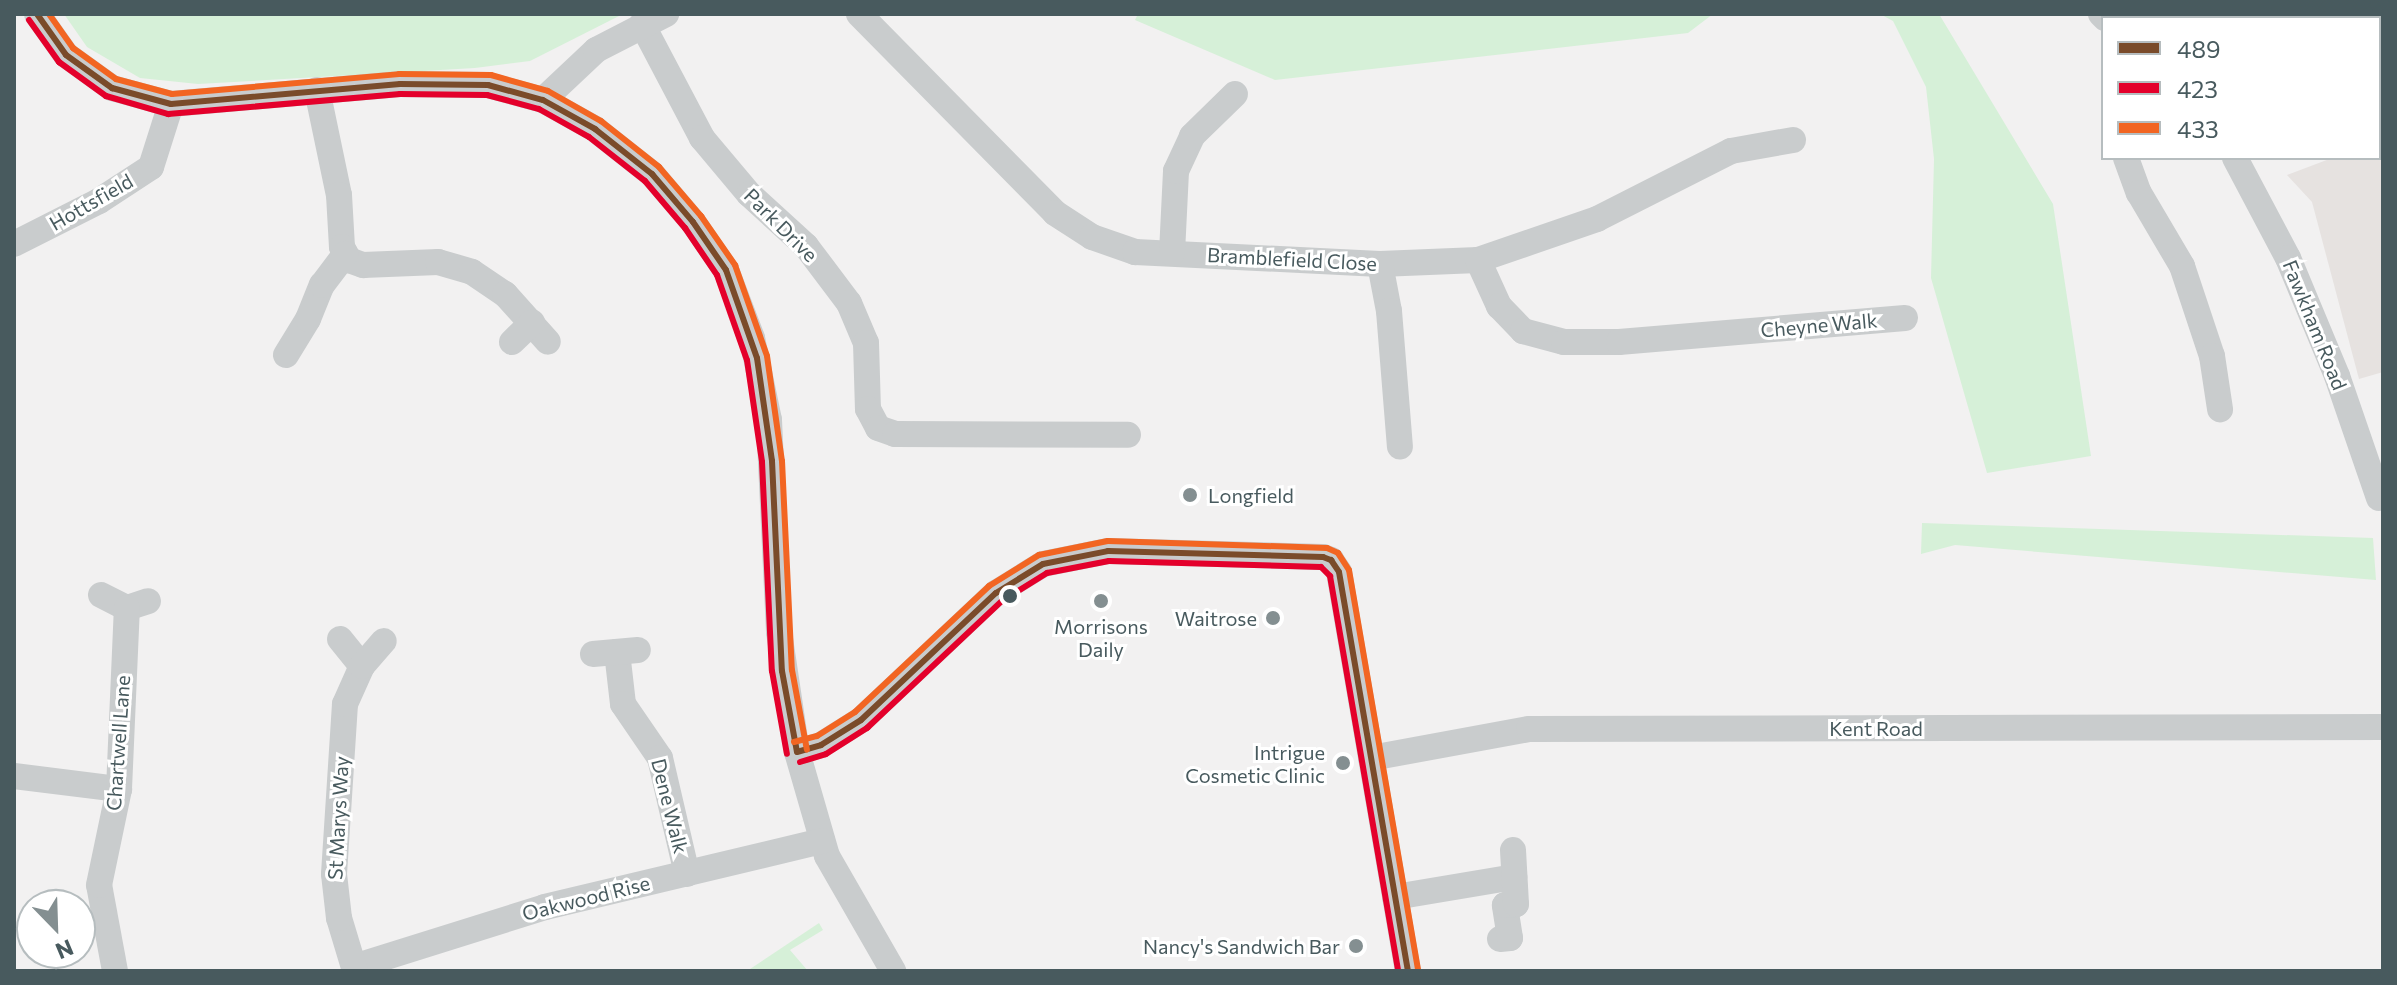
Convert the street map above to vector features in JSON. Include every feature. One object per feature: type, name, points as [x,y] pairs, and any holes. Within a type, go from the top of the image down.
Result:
[{"type":"street","points":[[37,14],[66,55],[112,88],[171,104],[400,84],[488,85],[543,100],[595,129],[652,174],[709,244],[740,303],[757,358],[769,420],[779,632],[797,752],[822,841],[856,910],[893,971]]},
{"type":"street","points":[[543,100],[596,50],[666,14]]},
{"type":"street","name":"Bramblefield Close","points":[[859,14],[1055,213],[1092,237],[1135,252],[1380,264],[1478,260],[1597,219],[1731,151],[1793,140]]},
{"type":"street","name":"Park Drive","points":[[642,24],[702,138],[749,194],[806,246],[849,303],[866,343],[868,409],[878,428],[895,434],[1128,435]]},
{"type":"street","points":[[317,90],[339,195],[345,254],[351,261],[363,265],[432,262],[465,269],[495,285],[540,332],[512,342]]},
{"type":"street","points":[[1172,253],[1176,171],[1192,136],[1235,94]]},
{"type":"street","name":"Hottsfield","points":[[14,244],[99,201],[151,167],[171,104]]},
{"type":"street","points":[[2127,160],[2139,193],[2182,266],[2212,356],[2220,409]]},
{"type":"street","name":"Fawkham Road","points":[[2236,160],[2288,258],[2337,376],[2379,498]]},
{"type":"street","points":[[286,355],[308,319],[322,285],[345,254]]},
{"type":"street","name":"Cheyne Walk","points":[[1478,260],[1499,306],[1523,331],[1564,342],[1619,342],[1905,318]]},
{"type":"street","points":[[1380,264],[1389,311],[1400,447]]},
{"type":"street","points":[[797,752],[821,745],[861,720],[996,593],[1025,572],[1063,558],[1108,551],[1315,556],[1336,565],[1408,971]]},
{"type":"street","name":"Chartwell Lane","points":[[101,595],[138,605],[119,789],[99,885],[115,971]]},
{"type":"street","points":[[340,639],[362,666]]},
{"type":"street","name":"St Marys Way","points":[[354,969],[339,918],[334,874],[345,704],[362,666],[384,641]]},
{"type":"street","name":"Dene Walk","points":[[616,652],[623,704],[660,758],[687,874]]},
{"type":"street","name":"Kent Road","points":[[1371,758],[1529,729],[2383,727]]},
{"type":"street","points":[[14,776],[119,789]]},
{"type":"street","name":"Oakwood Rise","points":[[354,969],[545,907],[822,841]]},
{"type":"street","points":[[1500,939],[1510,938],[1505,905],[1516,904],[1513,850]]},
{"type":"street","points":[[1395,897],[1514,877]]},
{"type":"shaded area","points":[[2381,139],[2383,372],[2359,379],[2312,202],[2287,175],[2327,160],[2381,160]]},
{"type":"green space","points":[[64,14],[623,14],[530,61],[475,68],[198,84],[140,78],[87,47]]},
{"type":"green space","points":[[1138,14],[1713,14],[1688,33],[1275,80],[1135,20]]},
{"type":"green space","points":[[1880,14],[1939,14],[2053,204],[2091,456],[1987,473],[1931,278],[1934,159],[1926,87],[1893,21]]},
{"type":"green space","points":[[1922,523],[2373,538],[2376,580],[1955,545],[1921,554]]},
{"type":"green space","points":[[819,923],[823,930],[790,950],[808,971],[747,971]]},
{"type":"transit line","name":"489","points":[[37,14],[66,55],[112,88],[171,104],[400,84],[488,85],[543,100],[595,129],[652,174],[693,222],[726,270],[757,358],[772,461],[782,671],[797,752]]},
{"type":"transit line","name":"433","points":[[49,14],[73,48],[116,79],[172,94],[399,74],[491,75],[548,91],[601,121],[659,167],[701,216],[735,265],[767,356],[782,461],[792,670],[807,750]]},
{"type":"transit line","name":"423","points":[[29,20],[59,62],[106,96],[168,114],[400,94],[487,95],[539,109],[589,137],[645,181],[685,228],[717,275],[747,360],[762,462],[772,671],[787,754]]},
{"type":"transit line","name":"433","points":[[794,742],[817,736],[855,712],[989,586],[1039,555],[1108,541],[1327,548],[1338,553],[1349,570],[1418,969]]},
{"type":"transit line","name":"489","points":[[797,752],[821,745],[861,720],[996,593],[1043,564],[1108,551],[1323,557],[1331,560],[1339,572],[1408,971]]},
{"type":"transit line","name":"423","points":[[800,762],[826,754],[867,728],[1002,601],[1047,573],[1109,561],[1321,567],[1330,576],[1398,971]]},
{"type":"place","name":"Longfield","points":[[1190,495]]},
{"type":"place","name":"Morrisons Daily","points":[[1101,601]]},
{"type":"place","name":"Waitrose","points":[[1273,618]]},
{"type":"place","name":"Intrigue Cosmetic Clinic","points":[[1343,763]]},
{"type":"place","name":"Nancy's Sandwich Bar","points":[[1356,946]]}]
